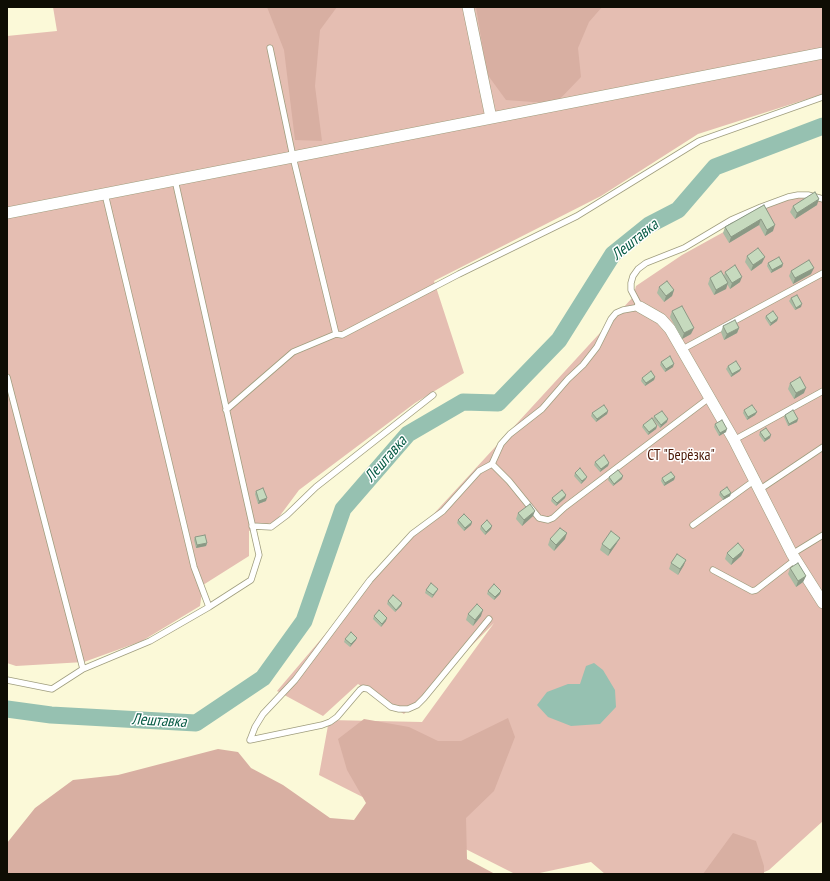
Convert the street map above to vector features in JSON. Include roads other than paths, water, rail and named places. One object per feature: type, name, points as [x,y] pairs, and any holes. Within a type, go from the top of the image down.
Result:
[{"type":"street","points":[[468,7],[491,118]]},
{"type":"street","points":[[7,213],[823,53]]},
{"type":"street","points":[[640,307],[661,319],[670,329],[734,440],[794,557],[823,603]]},
{"type":"lane","points":[[270,48],[293,157],[336,334]]},
{"type":"lane","points":[[226,410],[293,352],[336,334],[342,335],[459,274],[577,216],[699,141],[823,97]]},
{"type":"lane","points":[[7,680],[52,689],[84,669],[150,641],[251,580],[259,555],[175,180]]},
{"type":"lane","points":[[105,194],[194,568],[209,606]]},
{"type":"lane","points":[[489,619],[417,705],[404,709],[391,707],[368,689],[363,688],[337,717],[330,722],[250,740],[255,727],[263,714],[295,680],[370,580],[412,534],[443,510],[479,471],[492,464],[500,444],[510,434],[542,409],[568,379],[583,365],[597,347],[610,320],[623,310],[640,307],[631,290],[633,276],[638,269],[646,263],[684,248],[731,220],[788,197],[798,195],[823,199]]},
{"type":"lane","points":[[681,350],[823,273]]},
{"type":"lane","points":[[7,377],[84,669]]},
{"type":"lane","points":[[734,440],[823,391]]},
{"type":"lane","points":[[252,526],[271,527],[287,515],[316,487],[433,395]]},
{"type":"lane","points":[[492,464],[509,480],[539,518],[548,520],[553,518],[565,507],[709,398]]},
{"type":"lane","points":[[694,525],[757,485],[823,447]]},
{"type":"lane","points":[[713,570],[752,591],[756,590],[794,557],[823,535]]},
{"type":"waterway","name":"Лештавка","points":[[7,709],[51,715],[196,723],[263,678],[304,621],[343,509],[408,434],[463,402],[498,403],[559,340],[613,254],[649,225],[678,210],[715,167],[823,126]]},
{"type":"park label","name":"СТ \"Берёзка\"","points":[[681,456]]}]
